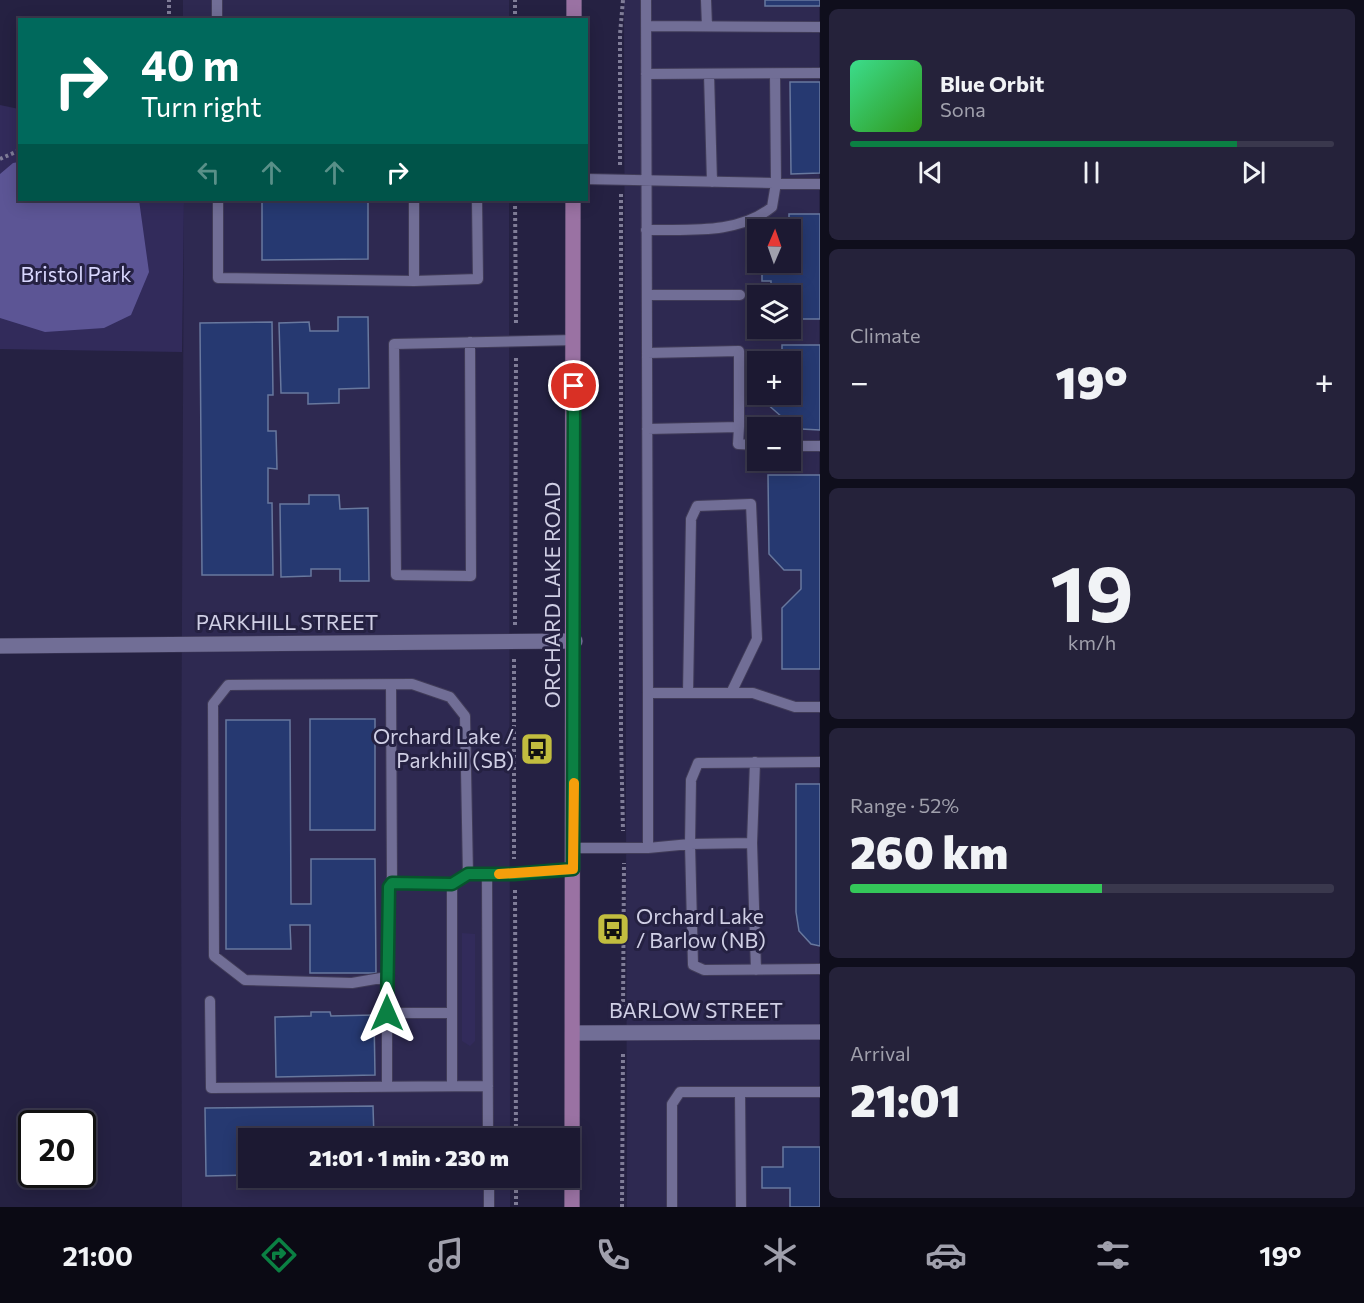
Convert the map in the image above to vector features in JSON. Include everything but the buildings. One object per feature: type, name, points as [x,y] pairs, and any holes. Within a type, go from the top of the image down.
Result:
[{"type":"main road","points":[[574,0],[574,18]]},
{"type":"main road","name":"ORCHARD LAKE ROAD","points":[[572,1207],[573,201]]},
{"type":"street","name":"PARKHILL STREET","points":[[0,646],[574,641]]},
{"type":"street","name":"BARLOW STREET","points":[[573,1033],[819,1032]]},
{"type":"lane","points":[[217,0],[218,18]]},
{"type":"lane","points":[[646,0],[648,848]]},
{"type":"lane","points":[[706,0],[706,26]]},
{"type":"lane","points":[[646,26],[819,27]]},
{"type":"lane","points":[[646,74],[819,73]]},
{"type":"lane","points":[[710,74],[712,182]]},
{"type":"lane","points":[[646,230],[717,229],[763,214],[772,207],[776,183],[774,74]]},
{"type":"lane","points":[[588,179],[819,184]]},
{"type":"lane","points":[[218,201],[218,278],[414,281],[478,279],[477,201]]},
{"type":"lane","points":[[414,201],[414,281]]},
{"type":"lane","points":[[647,295],[740,295]]},
{"type":"lane","points":[[470,342],[471,576],[396,575],[394,344],[470,342],[574,340]]},
{"type":"lane","points":[[647,353],[739,351],[738,444],[747,444]]},
{"type":"lane","points":[[647,429],[739,428]]},
{"type":"lane","points":[[801,446],[819,446]]},
{"type":"lane","points":[[688,693],[691,519],[697,506],[751,504],[757,639],[731,693]]},
{"type":"lane","points":[[387,977],[352,983],[245,980],[214,956],[213,704],[228,685],[412,684],[450,697],[465,716],[468,874]]},
{"type":"lane","points":[[387,1087],[389,887],[392,883],[392,685]]},
{"type":"lane","points":[[648,693],[753,693],[795,707],[819,707]]},
{"type":"lane","points":[[755,762],[752,843],[756,970]]},
{"type":"lane","points":[[819,762],[698,763],[691,780],[690,844],[693,965],[704,970],[819,969]]},
{"type":"lane","points":[[574,848],[648,848],[690,844],[752,843]]},
{"type":"lane","points":[[392,883],[452,884],[468,874],[514,874],[573,869]]},
{"type":"lane","points":[[487,874],[488,1128]]},
{"type":"lane","points":[[452,884],[452,1086]]},
{"type":"lane","points":[[210,1001],[211,1088],[488,1086]]},
{"type":"lane","points":[[387,1013],[452,1013]]},
{"type":"lane","points":[[672,1207],[672,1104],[680,1092],[819,1092]]},
{"type":"lane","points":[[740,1092],[741,1207]]},
{"type":"lane","points":[[489,1188],[489,1207]]},
{"type":"path","points":[[169,0],[169,18]]},
{"type":"path","points":[[515,0],[515,18]]},
{"type":"path","points":[[622,1207],[624,848],[621,737],[620,34],[623,0]]},
{"type":"path","points":[[0,159],[18,151]]},
{"type":"path","points":[[515,201],[516,1128]]},
{"type":"path","points":[[516,1188],[516,1207]]},
{"type":"shaded area","points":[[183,0],[509,0],[509,18],[183,18]]},
{"type":"shaded area","points":[[624,0],[819,0],[819,1207],[627,1207]]},
{"type":"shaded area","name":"Bristol Park","points":[[18,162],[18,201],[139,201],[149,272],[131,315],[104,328],[45,332],[0,318],[0,174],[13,163]]},
{"type":"shaded area","points":[[184,201],[509,201],[510,1128],[238,1128],[238,1188],[510,1188],[510,1207],[182,1207]]},
{"type":"green space","name":"Bristol Park","points":[[0,105],[18,109],[18,201],[184,201],[182,352],[0,349]]},
{"type":"green space","points":[[462,933],[475,934],[475,1041],[470,1046],[462,1041]]},
{"type":"slow traffic","points":[[499,874],[573,869],[574,783]]},
{"type":"place","name":"Orchard Lake / Parkhill (SB)","points":[[537,749]]},
{"type":"place","name":"Orchard Lake / Barlow (NB)","points":[[613,929]]},
{"type":"route","points":[[387,1013],[389,887],[392,883],[452,884],[468,874],[514,874],[573,869],[574,386]]}]
